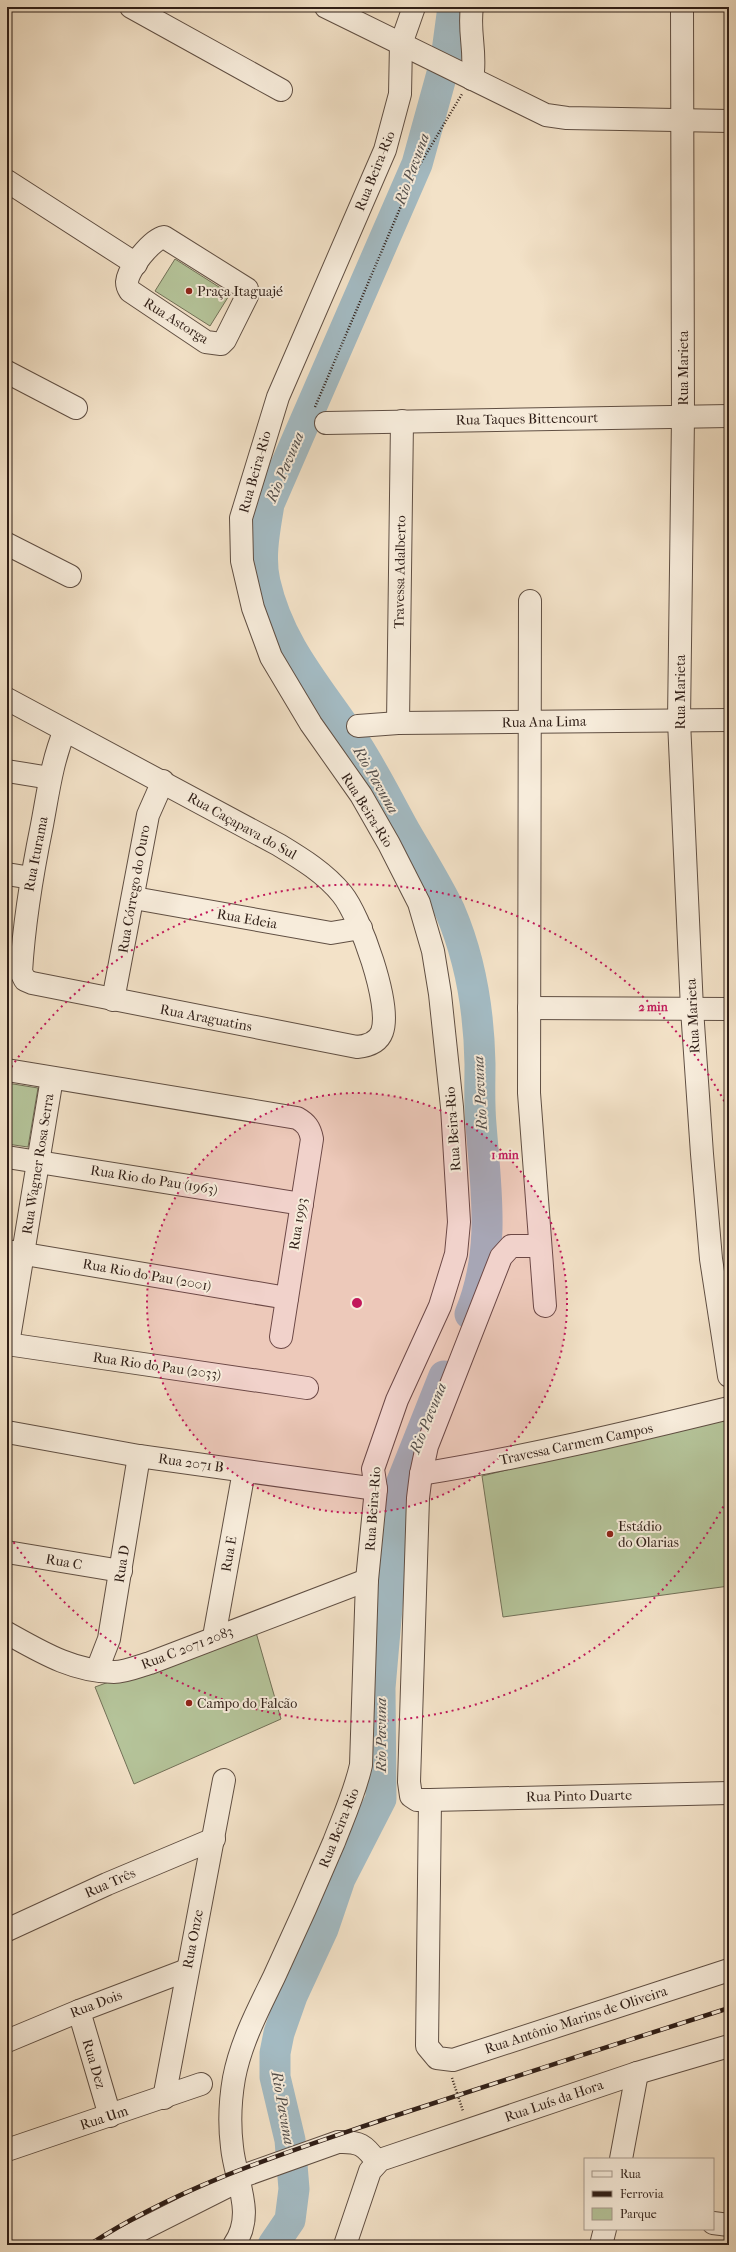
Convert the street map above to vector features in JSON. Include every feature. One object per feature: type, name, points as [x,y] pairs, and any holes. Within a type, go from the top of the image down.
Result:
[{"type":"street","points":[[131,7],[281,90]]},
{"type":"street","points":[[326,7],[546,115],[567,118],[729,121]]},
{"type":"street","name":"Rua Beira-Rio","points":[[234,2245],[241,2235],[245,2223],[245,2204],[237,2180],[232,2148],[230,2099],[243,2043],[310,1900],[357,1786],[362,1765],[367,1580],[376,1489],[373,1469],[397,1400],[440,1306],[456,1254],[459,1222],[453,1115],[440,994],[433,951],[419,903],[389,844],[361,796],[311,724],[271,657],[253,608],[242,561],[241,518],[278,397],[385,150],[400,94],[406,47],[414,7]]},
{"type":"street","points":[[466,76],[476,63],[471,30],[472,7]]},
{"type":"street","name":"Rua Marieta","points":[[682,7],[683,417],[679,721],[692,1010],[711,1259],[729,1376]]},
{"type":"street","points":[[7,181],[136,264]]},
{"type":"street","name":"Rua Astorga","points":[[164,237],[244,284],[247,289],[247,296],[224,340],[216,345],[206,342],[130,291],[127,281],[136,264],[152,243],[164,237]]},
{"type":"street","points":[[7,372],[76,408]]},
{"type":"street","name":"Rua Taques Bittencourt","points":[[326,423],[729,416]]},
{"type":"street","name":"Travessa Adalberto","points":[[398,723],[402,421]]},
{"type":"street","points":[[7,544],[70,576]]},
{"type":"street","points":[[530,600],[531,721],[529,1093],[539,1246],[545,1306]]},
{"type":"street","name":"Rua Caçapava do Sul","points":[[7,699],[163,781],[273,841],[308,863],[342,894],[361,928],[379,985],[383,1018],[382,1031]]},
{"type":"street","name":"Rua Ana Lima","points":[[358,726],[398,723],[729,720]]},
{"type":"street","name":"Rua Iturama","points":[[25,980],[21,972],[28,895],[50,778],[57,750],[65,730]]},
{"type":"street","points":[[7,771],[50,778]]},
{"type":"street","name":"Rua Córrego do Ouro","points":[[113,1000],[134,898],[148,815],[163,781]]},
{"type":"street","points":[[7,874],[32,878]]},
{"type":"street","name":"Rua Edeia","points":[[134,898],[332,933],[361,928]]},
{"type":"street","name":"Rua Araguatins","points":[[25,980],[32,984],[357,1047],[372,1044],[378,1039],[382,1031]]},
{"type":"street","points":[[529,1008],[729,1010]]},
{"type":"street","points":[[7,1070],[52,1078]]},
{"type":"street","name":"Rua 1993","points":[[52,1078],[297,1118],[306,1123],[310,1130],[312,1139],[281,1337]]},
{"type":"street","name":"Rua Wagner Rosa Serra","points":[[7,1344],[15,1253],[38,1161],[52,1078]]},
{"type":"street","name":"Rua Rio do Pau (1963)","points":[[7,1157],[302,1204]]},
{"type":"street","points":[[422,1799],[409,1790],[418,1498],[421,1474],[427,1446],[501,1256],[511,1246],[539,1246]]},
{"type":"street","name":"Rua Rio do Pau (2001)","points":[[15,1253],[287,1298]]},
{"type":"street","name":"Rua Rio do Pau (2033)","points":[[7,1344],[307,1388]]},
{"type":"street","name":"Travessa Carmem Campos","points":[[421,1474],[496,1462],[575,1446],[729,1408]]},
{"type":"street","name":"Rua 2071 B","points":[[7,1432],[139,1456],[376,1489]]},
{"type":"street","name":"Rua D","points":[[97,1670],[109,1639],[139,1456]]},
{"type":"street","name":"Rua E","points":[[214,1637],[244,1471]]},
{"type":"street","name":"Rua C","points":[[7,1552],[121,1571]]},
{"type":"street","name":"Rua C 2071 2083","points":[[7,1633],[58,1661],[97,1670],[115,1672],[129,1669],[367,1580]]},
{"type":"street","name":"Rua Onze","points":[[164,2098],[224,1780]]},
{"type":"street","name":"Rua Pinto Duarte","points":[[422,1799],[729,1793]]},
{"type":"street","name":"Rua Antônio Marins de Oliveira","points":[[422,1799],[427,2046],[437,2058],[457,2058],[729,1970]]},
{"type":"street","name":"Rua Três","points":[[7,1930],[107,1884],[214,1839]]},
{"type":"street","name":"Rua Dois","points":[[7,2041],[79,2011],[187,1970]]},
{"type":"street","name":"Rua Dez","points":[[79,2011],[110,2116]]},
{"type":"street","name":"Rua Luís da Hora","points":[[378,2161],[637,2072],[729,2046]]},
{"type":"street","points":[[621,2158],[637,2072]]},
{"type":"street","name":"Rua Um","points":[[7,2150],[164,2098],[201,2084]]},
{"type":"street","points":[[111,2245],[237,2180],[275,2164],[338,2142],[351,2142],[366,2148],[378,2161],[370,2171],[345,2245]]},
{"type":"street","points":[[714,2223],[729,2225]]},
{"type":"street","points":[[601,2245],[605,2230]]},
{"type":"path","points":[[326,423],[317,418],[314,412],[321,388],[416,171],[466,76]]},
{"type":"path","points":[[457,2058],[459,2067],[450,2070],[469,2130]]},
{"type":"green space","points":[[175,259],[230,294],[210,326],[155,291]]},
{"type":"green space","points":[[7,1083],[38,1088],[28,1147],[7,1144]]},
{"type":"green space","name":"Estádio do Olarias","points":[[724,1417],[729,1481],[729,1586],[503,1617],[482,1476]]},
{"type":"green space","name":"Campo do Falcão","points":[[255,1629],[281,1719],[134,1784],[95,1687]]},
{"type":"waterway","name":"Rio Pavuna","points":[[453,7],[446,59],[417,164],[269,504],[263,543],[263,572],[272,606],[291,648],[369,765],[445,901],[463,948],[476,1005],[478,1025],[480,1109],[487,1197],[486,1244],[483,1267],[478,1290],[470,1314]]},
{"type":"waterway","name":"Rio Pavuna","points":[[273,2245],[290,2220],[294,2189],[290,2140],[275,2077],[275,2053],[279,2033],[292,1996],[323,1929],[340,1879],[381,1799],[380,1688],[397,1494],[444,1376]]},
{"type":"railway","points":[[89,2245],[123,2224],[159,2205],[195,2188],[269,2159],[382,2120],[729,2008]]},
{"type":"place","name":"Praça Itaguajé","points":[[189,291]]},
{"type":"place","name":"Estádio do Olarias","points":[[610,1534]]},
{"type":"place","name":"Campo do Falcão","points":[[189,1703]]}]
